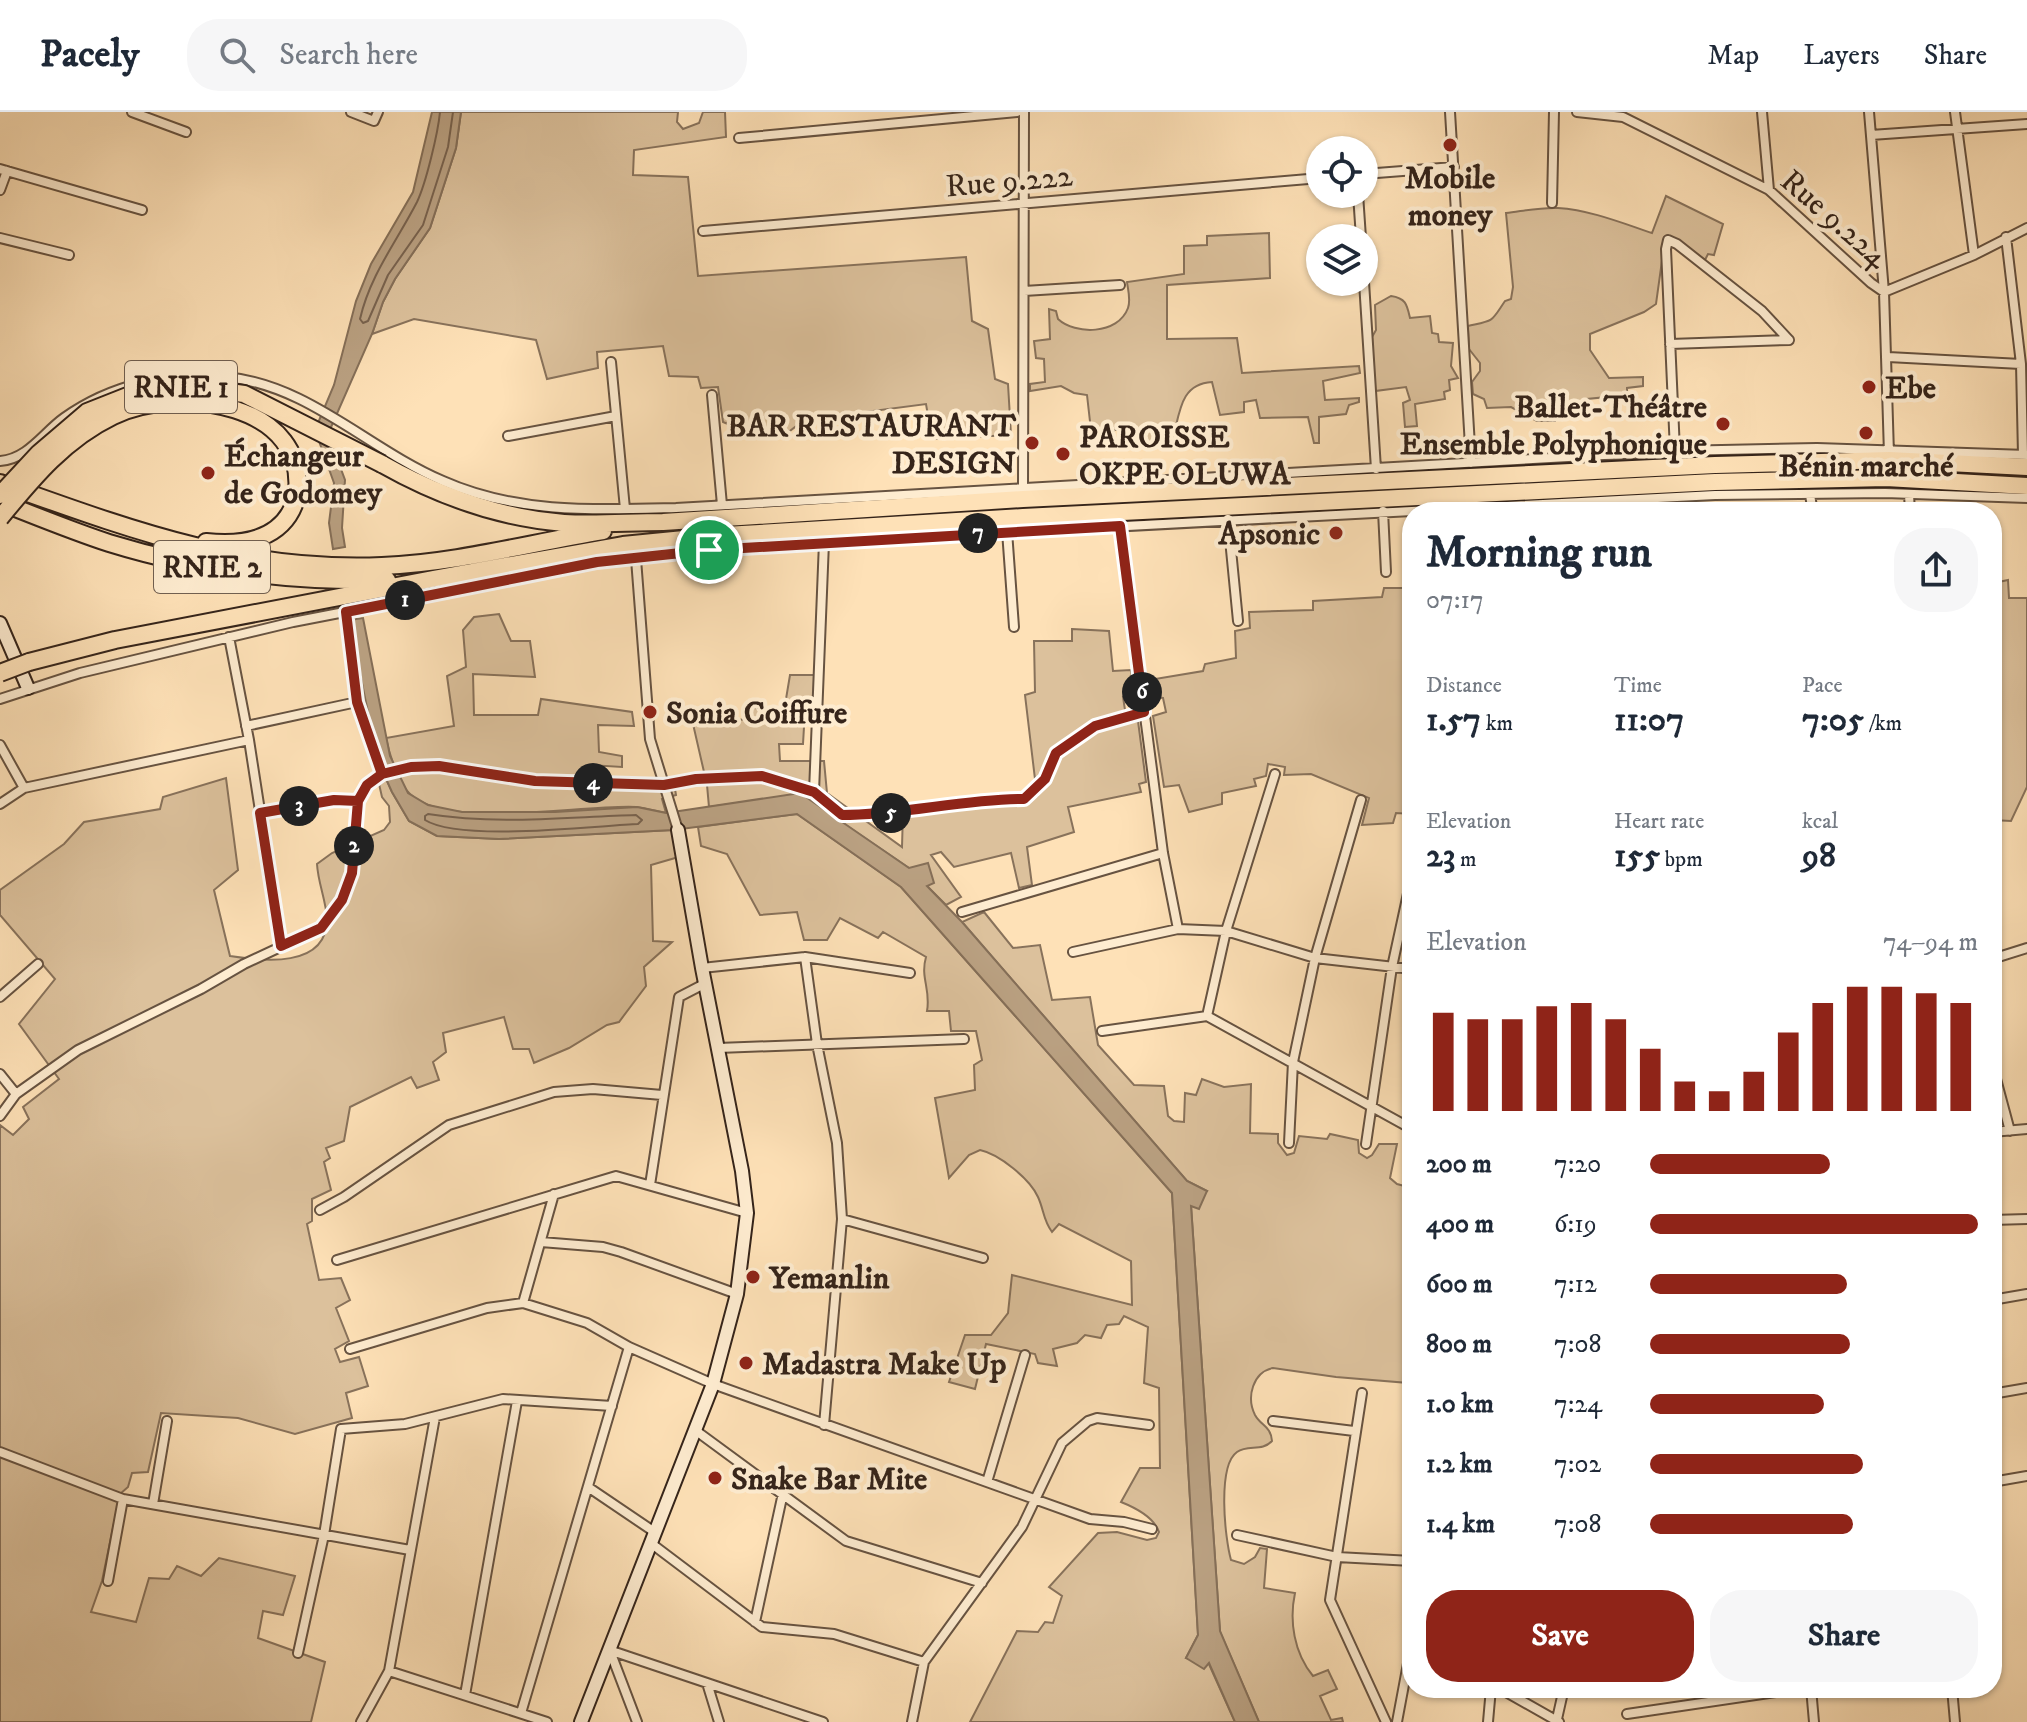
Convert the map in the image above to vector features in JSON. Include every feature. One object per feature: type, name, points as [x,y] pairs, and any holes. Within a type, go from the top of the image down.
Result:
[{"type":"highway","name":"RNIE 1","points":[[0,495],[39,453],[87,412],[130,395],[178,387],[244,394],[428,489],[512,515],[563,523],[663,522],[1276,486],[1889,455],[2026,459]]},
{"type":"highway","points":[[0,518],[49,461],[89,429],[125,410],[161,403],[198,403],[232,408],[280,434],[289,445],[298,475],[296,499],[286,520],[275,531],[260,538],[217,543],[162,539]]},
{"type":"highway","points":[[0,673],[29,662],[115,640],[433,579],[623,545],[725,535],[1715,482],[2027,486]]},
{"type":"highway","name":"RNIE 2","points":[[0,483],[162,539],[249,559],[320,565],[383,566],[465,557],[663,522]]},
{"type":"highway","name":"RNIE 2","points":[[0,502],[108,543],[202,566],[251,574],[338,580],[433,579]]},
{"type":"highway","points":[[663,522],[698,506]]},
{"type":"street","points":[[132,112],[186,132]]},
{"type":"street","points":[[351,112],[374,121],[378,112]]},
{"type":"street","points":[[739,138],[1017,112]]},
{"type":"street","points":[[1023,487],[1024,112]]},
{"type":"street","points":[[1450,112],[1471,463]]},
{"type":"street","points":[[1552,203],[1554,112]]},
{"type":"street","name":"Rue 9.224","points":[[1577,112],[1623,117],[1769,190],[1884,292]]},
{"type":"street","points":[[1762,112],[1769,190]]},
{"type":"street","points":[[1869,112],[1888,357],[1889,455],[1885,485]]},
{"type":"street","points":[[1955,112],[1974,255]]},
{"type":"street","points":[[1871,135],[2027,124]]},
{"type":"street","points":[[1378,173],[1454,167]]},
{"type":"street","points":[[0,190],[3,170],[142,210]]},
{"type":"street","name":"Rue 9.222","points":[[703,231],[1306,179]]},
{"type":"street","points":[[1884,292],[1974,255],[2027,228]]},
{"type":"street","points":[[2006,237],[2021,364],[2026,459]]},
{"type":"street","points":[[0,238],[69,255]]},
{"type":"street","points":[[1670,344],[1789,340],[1762,311],[1668,240],[1666,249],[1670,344],[1675,451]]},
{"type":"street","points":[[1024,291],[1120,285]]},
{"type":"street","points":[[1365,296],[1376,469]]},
{"type":"street","points":[[1888,357],[2021,364]]},
{"type":"street","points":[[611,362],[625,509]]},
{"type":"street","points":[[0,461],[12,460],[33,447],[61,420],[80,407],[110,393],[167,378],[202,375],[249,380],[275,387],[335,417],[406,464],[445,483],[474,493],[534,506],[581,510],[722,505],[1675,451],[1817,448],[1889,455]]},
{"type":"street","points":[[712,395],[722,505]]},
{"type":"street","points":[[508,436],[616,416]]},
{"type":"street","points":[[1611,502],[1715,495],[1810,495],[1885,485],[1909,494],[2027,498]]},
{"type":"street","points":[[1909,494],[1909,502]]},
{"type":"street","points":[[1810,495],[1811,502]]},
{"type":"street","points":[[1383,511],[1386,572]]},
{"type":"street","points":[[0,699],[28,688],[229,637],[628,557],[636,559],[709,550],[1007,531],[1402,511]]},
{"type":"street","points":[[1228,519],[1238,621]]},
{"type":"street","points":[[1120,526],[1163,853],[1178,929]]},
{"type":"street","points":[[1007,531],[1014,627]]},
{"type":"street","points":[[814,792],[824,542]]},
{"type":"street","points":[[581,1722],[713,1384],[737,1294],[747,1213],[742,1171],[678,830],[650,739],[636,559]]},
{"type":"street","points":[[346,612],[357,702],[382,774]]},
{"type":"street","points":[[0,623],[28,688]]},
{"type":"street","points":[[229,637],[249,740],[281,946]]},
{"type":"street","points":[[246,726],[357,702]]},
{"type":"street","points":[[0,1116],[16,1094],[78,1050],[321,928],[342,900],[352,873],[358,801],[367,785],[382,774],[411,767],[439,766],[535,781],[664,785],[696,779],[762,776],[814,792],[842,815],[873,815],[988,799],[1024,799],[1045,779],[1056,753],[1095,726],[1144,712]]},
{"type":"street","points":[[0,804],[24,788],[249,740]]},
{"type":"street","points":[[0,745],[24,788]]},
{"type":"street","points":[[1207,1016],[1226,931],[1275,774]]},
{"type":"street","points":[[260,813],[334,800],[358,801]]},
{"type":"street","points":[[1289,1143],[1293,1062],[1315,958],[1361,800]]},
{"type":"street","points":[[962,912],[1163,853]]},
{"type":"street","points":[[1366,1144],[1392,967],[1402,921]]},
{"type":"street","points":[[1073,952],[1178,929],[1226,931],[1315,958],[1402,968]]},
{"type":"street","points":[[2002,956],[2027,948]]},
{"type":"street","points":[[702,968],[805,957],[910,973]]},
{"type":"street","points":[[805,957],[817,1044],[837,1143],[842,1219],[824,1425]]},
{"type":"street","points":[[0,997],[38,964]]},
{"type":"street","points":[[650,1185],[679,997],[706,983]]},
{"type":"street","points":[[1102,1031],[1207,1016],[1402,1124]]},
{"type":"street","points":[[718,1048],[964,1039]]},
{"type":"street","points":[[0,1074],[16,1094]]},
{"type":"street","points":[[320,1210],[449,1125],[554,1092],[593,1089],[662,1095]]},
{"type":"street","points":[[2002,1101],[2010,1131]]},
{"type":"street","points":[[2002,1131],[2027,1129]]},
{"type":"street","points":[[337,1260],[616,1176],[747,1213]]},
{"type":"street","points":[[523,1303],[554,1194]]},
{"type":"street","points":[[842,1219],[983,1258]]},
{"type":"street","points":[[2002,1220],[2027,1219]]},
{"type":"street","points":[[541,1242],[603,1247],[737,1294]]},
{"type":"street","points":[[2002,1298],[2027,1294]]},
{"type":"street","points":[[350,1349],[487,1308],[523,1303],[587,1323],[629,1347],[713,1384],[824,1425],[1090,1519],[1132,1523],[1152,1529]]},
{"type":"street","points":[[521,1713],[629,1347]]},
{"type":"street","points":[[987,1482],[1025,1355]]},
{"type":"street","points":[[2002,1392],[2027,1388]]},
{"type":"street","points":[[1362,1393],[1330,1600],[1386,1722]]},
{"type":"street","points":[[298,1653],[324,1535],[341,1429],[405,1424],[503,1399],[612,1406]]},
{"type":"street","points":[[465,1695],[517,1401]]},
{"type":"street","points":[[361,1722],[389,1671],[435,1417]]},
{"type":"street","points":[[912,1722],[924,1662],[1022,1527],[1062,1443],[1088,1421],[1105,1417],[1149,1425]]},
{"type":"street","points":[[153,1504],[167,1421]]},
{"type":"street","points":[[1273,1421],[1354,1431]]},
{"type":"street","points":[[695,1430],[846,1541],[982,1583]]},
{"type":"street","points":[[0,1452],[123,1499],[410,1550]]},
{"type":"street","points":[[2002,1480],[2027,1476]]},
{"type":"street","points":[[588,1487],[762,1627],[834,1634],[924,1662]]},
{"type":"street","points":[[755,1622],[783,1493]]},
{"type":"street","points":[[108,1581],[123,1499]]},
{"type":"street","points":[[1237,1535],[1337,1557],[1402,1560]]},
{"type":"street","points":[[609,1650],[806,1719],[823,1722]]},
{"type":"street","points":[[609,1650],[637,1722]]},
{"type":"street","points":[[389,1671],[547,1722]]},
{"type":"street","points":[[707,1683],[719,1722]]},
{"type":"street","points":[[1397,1722],[1402,1695]]},
{"type":"street","points":[[1488,1722],[1490,1698]]},
{"type":"street","points":[[1517,1698],[1558,1720],[1562,1698]]},
{"type":"street","points":[[1627,1714],[1737,1698]]},
{"type":"street","points":[[1812,1698],[1814,1722]]},
{"type":"street","points":[[1953,1698],[1955,1722]]},
{"type":"street","points":[[1650,1711],[1652,1722]]},
{"type":"shaded area","points":[[461,112],[678,112],[677,122],[683,129],[699,123],[703,112],[725,112],[726,137],[634,150],[633,175],[688,177],[698,276],[966,257],[972,321],[988,329],[995,379],[1008,384],[1011,435],[932,439],[926,404],[804,420],[786,434],[756,436],[723,422],[718,387],[701,388],[698,377],[669,376],[663,346],[597,352],[598,368],[547,379],[536,340],[414,319],[372,334],[395,279],[430,228],[456,148]]},
{"type":"shaded area","points":[[1666,196],[1723,224],[1714,255],[1708,254],[1705,260],[1686,246],[1665,239],[1656,304],[1590,334],[1590,350],[1609,378],[1643,377],[1643,386],[1627,388],[1627,395],[1587,399],[1587,413],[1555,416],[1555,421],[1537,421],[1511,407],[1487,408],[1484,399],[1473,394],[1472,382],[1480,371],[1480,363],[1469,349],[1468,326],[1491,320],[1505,301],[1511,299],[1513,287],[1506,213],[1545,208],[1570,209],[1652,233]]},
{"type":"shaded area","points":[[1269,233],[1270,278],[1167,285],[1167,339],[1237,338],[1242,373],[1359,366],[1360,373],[1323,381],[1325,400],[1359,398],[1359,402],[1349,405],[1346,414],[1319,417],[1319,443],[1314,443],[1308,417],[1260,418],[1256,400],[1244,402],[1244,412],[1220,415],[1212,382],[1201,384],[1187,394],[1179,411],[1172,442],[1140,443],[1137,429],[1114,430],[1111,448],[1093,448],[1087,395],[1061,386],[1030,391],[1030,384],[1045,382],[1044,359],[1036,358],[1034,341],[1050,339],[1049,309],[1056,311],[1058,319],[1075,328],[1106,328],[1123,317],[1128,308],[1127,282],[1184,274],[1184,246],[1207,245],[1207,236]]},
{"type":"shaded area","points":[[1391,296],[1405,303],[1410,318],[1430,316],[1432,333],[1438,334],[1439,342],[1453,343],[1451,366],[1458,378],[1449,380],[1450,390],[1444,392],[1445,399],[1415,404],[1417,426],[1405,427],[1403,403],[1410,400],[1406,387],[1375,391],[1372,337],[1376,330],[1375,305]]},
{"type":"shaded area","points":[[2008,580],[2009,598],[2027,598],[2027,787],[2011,821],[2002,821],[2002,581]]},
{"type":"shaded area","points":[[1384,588],[1402,588],[1402,813],[1396,813],[1393,823],[1362,825],[1369,798],[1311,774],[1284,775],[1285,767],[1268,764],[1266,776],[1254,779],[1256,786],[1222,793],[1222,804],[1189,812],[1179,785],[1164,787],[1153,716],[1166,712],[1163,698],[1153,697],[1149,680],[1203,671],[1205,664],[1236,658],[1235,631],[1250,628],[1249,612],[1313,610],[1313,601],[1382,597]]},
{"type":"shaded area","points":[[499,614],[511,641],[530,641],[535,677],[473,674],[474,715],[538,715],[541,699],[632,712],[634,726],[598,725],[599,752],[622,756],[622,767],[590,765],[591,776],[620,782],[622,789],[675,789],[676,795],[662,799],[666,813],[636,807],[612,807],[484,814],[429,805],[410,794],[395,768],[386,738],[454,726],[447,676],[466,667],[463,630],[474,617]]},
{"type":"shaded area","points":[[1072,629],[1109,631],[1113,671],[1131,670],[1135,693],[1123,697],[1127,723],[1138,721],[1146,782],[1139,784],[1141,792],[1068,807],[1074,832],[1027,847],[1032,885],[1019,888],[1011,853],[954,867],[941,852],[931,855],[961,897],[946,905],[909,868],[800,794],[709,807],[693,724],[748,719],[745,707],[784,711],[790,675],[820,675],[821,710],[805,710],[803,744],[779,744],[780,761],[824,761],[827,793],[902,847],[903,812],[1037,796],[1025,695],[1035,692],[1034,641],[1072,641]]},
{"type":"shaded area","points":[[378,761],[409,821],[437,836],[499,839],[673,830],[682,856],[651,865],[653,941],[672,942],[644,967],[646,986],[619,1022],[607,1025],[569,1048],[534,1063],[529,1049],[513,1049],[504,1017],[443,1033],[446,1052],[433,1062],[439,1080],[417,1088],[411,1077],[350,1107],[344,1141],[326,1148],[330,1158],[324,1162],[331,1190],[312,1199],[312,1221],[307,1224],[319,1280],[341,1278],[350,1300],[336,1308],[349,1341],[335,1349],[340,1362],[359,1357],[368,1386],[346,1393],[352,1418],[295,1434],[238,1418],[161,1413],[148,1472],[132,1473],[128,1487],[120,1494],[102,1581],[91,1612],[136,1622],[149,1578],[169,1579],[177,1566],[201,1576],[219,1558],[295,1576],[283,1615],[263,1611],[258,1638],[325,1662],[311,1722],[0,1722],[0,1125],[13,1135],[29,1119],[23,1107],[59,1079],[19,1024],[55,979],[0,915],[0,890],[64,844],[84,822],[160,809],[163,797],[226,778],[238,870],[214,890],[230,956],[275,960],[305,954],[316,947],[324,935],[327,919],[317,864],[332,853],[384,830],[390,822],[389,806],[382,797],[374,762]]},
{"type":"shaded area","points":[[797,814],[901,887],[1172,1193],[1198,1635],[1186,1658],[1208,1662],[1235,1722],[970,1722],[1017,1631],[1038,1632],[1045,1622],[1053,1623],[1062,1596],[1049,1587],[1098,1533],[1117,1532],[1147,1540],[1156,1538],[1159,1532],[1149,1517],[1121,1502],[1140,1468],[1160,1468],[1159,1388],[1144,1383],[1148,1327],[1124,1316],[1119,1324],[1107,1325],[1101,1338],[1085,1335],[1077,1343],[1053,1349],[1057,1366],[1038,1363],[1035,1354],[986,1344],[975,1389],[949,1382],[965,1335],[991,1335],[1008,1313],[1012,1275],[1132,1305],[1131,1261],[1059,1224],[1052,1232],[1034,1190],[1021,1175],[988,1152],[980,1150],[969,1155],[949,1178],[935,1098],[975,1090],[974,1065],[982,1060],[976,1031],[951,1031],[949,1011],[927,1011],[926,957],[883,932],[878,938],[840,918],[827,940],[804,940],[797,912],[760,915],[727,854],[701,846],[698,827]]},
{"type":"shaded area","points":[[984,912],[1013,948],[1040,945],[1052,1000],[1090,997],[1098,1045],[1134,1085],[1164,1086],[1168,1116],[1174,1121],[1184,1122],[1185,1093],[1196,1095],[1202,1079],[1224,1087],[1251,1084],[1250,1133],[1278,1134],[1278,1143],[1287,1155],[1294,1153],[1299,1136],[1327,1139],[1330,1134],[1358,1140],[1359,1153],[1367,1158],[1379,1144],[1397,1144],[1390,1178],[1402,1185],[1402,1382],[1273,1368],[1266,1370],[1253,1386],[1251,1401],[1255,1415],[1268,1429],[1272,1441],[1237,1452],[1231,1460],[1225,1487],[1225,1520],[1231,1560],[1244,1564],[1255,1557],[1260,1548],[1267,1549],[1264,1588],[1295,1593],[1293,1626],[1297,1647],[1313,1676],[1328,1670],[1337,1689],[1320,1696],[1331,1720],[1342,1718],[1343,1722],[1259,1722],[1220,1632],[1191,1205],[1207,1191],[1187,1181],[962,922]]},
{"type":"water","points":[[432,112],[461,112],[456,148],[430,228],[383,302],[328,434],[345,480],[342,528],[345,547],[333,549],[329,523],[334,483],[315,430],[334,385],[356,301],[371,264],[413,192]]},
{"type":"water","points":[[363,618],[390,756],[408,793],[428,805],[462,812],[555,812],[637,807],[666,813],[800,793],[909,868],[928,863],[934,883],[927,886],[962,922],[1187,1181],[1207,1191],[1199,1209],[1191,1206],[1220,1631],[1259,1722],[1235,1722],[1209,1663],[1204,1669],[1186,1658],[1198,1635],[1172,1193],[901,887],[797,814],[673,830],[499,839],[437,836],[409,821],[378,761],[349,620]]},
{"type":"place","name":"Mobile money","points":[[1450,145]]},
{"type":"place","name":"Ebe","points":[[1869,387]]},
{"type":"place","name":"Ballet-Théâtre Ensemble Polyphonique","points":[[1723,424]]},
{"type":"place","name":"Bénin marché","points":[[1866,433]]},
{"type":"place","name":"BAR RESTAURANT DESIGN","points":[[1032,443]]},
{"type":"place","name":"PAROISSE OKPE OLUWA","points":[[1063,454]]},
{"type":"place","name":"Échangeur de Godomey","points":[[208,473]]},
{"type":"place","name":"Apsonic","points":[[1336,533]]},
{"type":"place","name":"Sonia Coiffure","points":[[650,712]]},
{"type":"place","name":"Yemanlin","points":[[753,1277]]},
{"type":"place","name":"Madastra Make Up","points":[[746,1363]]},
{"type":"place","name":"Snake Bar Mite","points":[[715,1478]]},
{"type":"route","points":[[709,550],[597,562],[346,612],[357,702],[382,774],[367,785],[358,801],[352,873],[342,900],[321,928],[281,946],[260,813],[334,800],[358,801],[367,785],[382,774],[411,767],[439,766],[535,781],[664,785],[696,779],[762,776],[814,792],[842,815],[873,815],[988,799],[1024,799],[1045,779],[1056,753],[1095,726],[1144,712],[1120,526],[709,550]]}]
